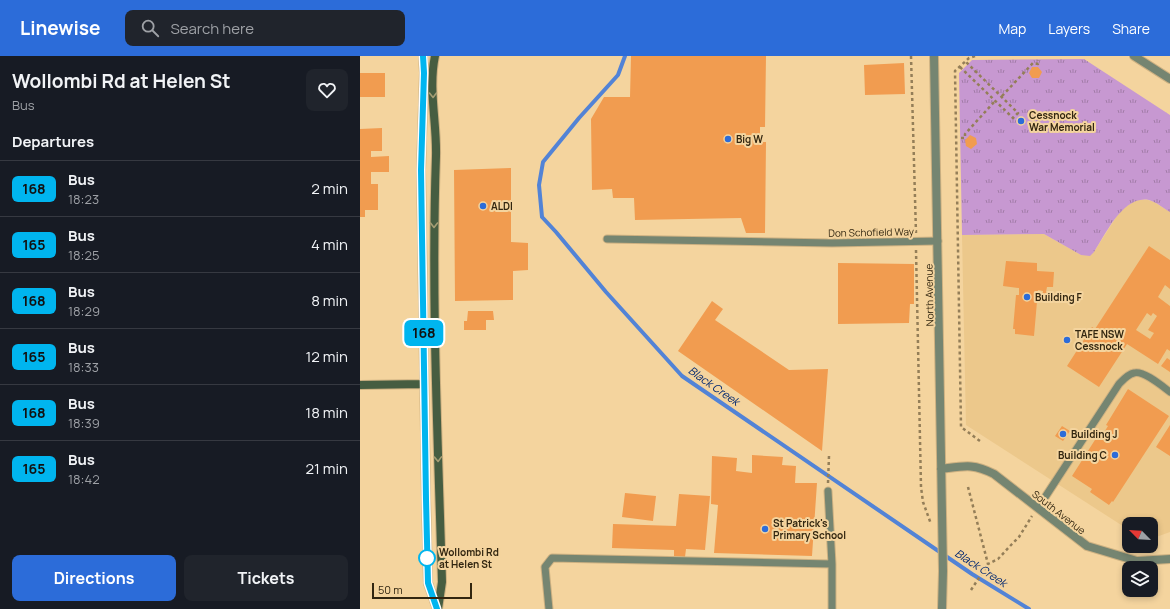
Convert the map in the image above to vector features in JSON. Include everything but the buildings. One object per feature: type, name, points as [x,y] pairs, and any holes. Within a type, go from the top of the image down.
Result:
[{"type":"main road","points":[[423,56],[424,73],[421,170],[428,583],[437,609]]},
{"type":"main road","points":[[435,56],[433,66],[433,98],[436,148],[434,208],[435,322],[442,582],[437,609]]},
{"type":"main road","points":[[424,384],[431,372],[432,338],[435,322]]},
{"type":"main road","points":[[360,385],[424,384]]},
{"type":"main road","points":[[424,384],[432,395],[432,428],[438,441]]},
{"type":"street","name":"North Avenue","points":[[934,56],[943,571],[942,609]]},
{"type":"street","points":[[1134,56],[1170,79]]},
{"type":"street","name":"South Avenue","points":[[941,469],[967,466],[984,469],[994,474],[1087,546],[1137,562],[1170,559]]},
{"type":"lane","name":"Don Schofield Way","points":[[607,239],[804,242],[938,241]]},
{"type":"lane","points":[[1038,508],[1119,384],[1126,377],[1135,372],[1143,374],[1170,392]]},
{"type":"lane","points":[[828,491],[832,564],[832,609]]},
{"type":"lane","points":[[550,609],[545,567],[552,558],[832,564]]},
{"type":"path","name":"North Avenue","points":[[911,56],[921,487],[923,502],[932,527]]},
{"type":"path","points":[[975,56],[968,58],[955,71],[961,427],[980,441]]},
{"type":"path","points":[[1002,96],[1033,64],[1038,64],[1038,60]]},
{"type":"path","points":[[960,67],[1013,118],[1018,112],[965,61]]},
{"type":"path","points":[[961,138],[965,138],[965,134],[995,101]]},
{"type":"path","points":[[828,491],[829,456]]},
{"type":"path","points":[[968,487],[988,564]]},
{"type":"path","points":[[971,590],[988,564],[998,559],[1016,541],[1038,508]]},
{"type":"shaded area","name":"TAFE NSW Cessnock","points":[[1136,200],[1148,200],[1170,212],[1170,532],[1158,536],[1158,517],[1122,517],[1122,525],[966,425],[962,235],[1044,234],[1081,255],[1094,252],[1120,211]]},
{"type":"green space","points":[[1084,59],[1170,115],[1170,212],[1149,200],[1140,200],[1131,203],[1116,217],[1090,256],[1081,255],[1044,234],[962,235],[959,73],[972,60]]},
{"type":"waterway","name":"Black Creek","points":[[625,56],[618,75],[579,118],[543,162],[539,185],[542,217],[606,292],[682,376],[972,574],[1029,609]]},
{"type":"bus line","name":"168","points":[[423,56],[424,73],[421,170],[428,583],[437,609]]},
{"type":"place","name":"Cessnock War Memorial","points":[[1021,121]]},
{"type":"place","name":"Big W","points":[[728,139]]},
{"type":"place","name":"ALDI","points":[[483,206]]},
{"type":"place","name":"Building F","points":[[1027,297]]},
{"type":"place","name":"TAFE NSW Cessnock","points":[[1067,340]]},
{"type":"place","name":"Building J","points":[[1063,434]]},
{"type":"place","name":"Building C","points":[[1115,455]]},
{"type":"place","name":"St Patrick's Primary School","points":[[765,529]]},
{"type":"place","name":"Wollombi Rd at Helen St","points":[[427,558]]}]
